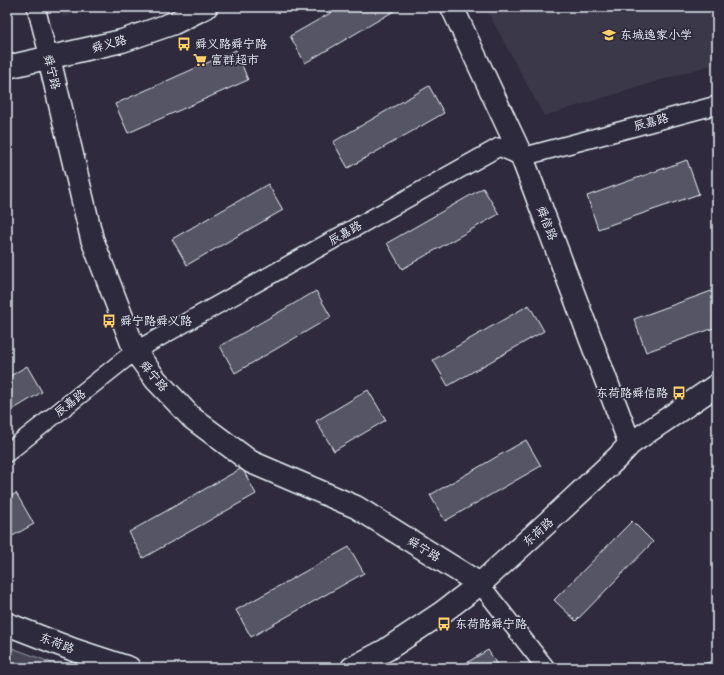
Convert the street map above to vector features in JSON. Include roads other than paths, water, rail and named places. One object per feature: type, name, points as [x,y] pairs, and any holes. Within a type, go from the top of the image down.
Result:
[{"type":"street","name":"舜宁路","points":[[36,7],[92,240],[134,351],[156,380],[192,418],[251,462],[356,507],[480,584]]},
{"type":"street","name":"舜义路","points":[[7,67],[122,42],[174,23],[206,7]]},
{"type":"street","name":"舜信路","points":[[452,7],[522,158],[630,444]]},
{"type":"street","name":"辰嘉路","points":[[7,453],[134,351],[499,147],[522,158],[717,104]]},
{"type":"street","name":"东荷路","points":[[352,668],[386,650],[440,614],[480,584],[569,503],[630,444],[717,385]]},
{"type":"street","points":[[480,584],[546,668]]},
{"type":"street","name":"东荷路","points":[[7,624],[74,650],[129,668]]},
{"type":"place","name":"东城逸家小学","points":[[609,35]]},
{"type":"place","name":"舜义路舜宁路","points":[[184,44]]},
{"type":"place","name":"富群超市","points":[[200,60]]},
{"type":"place","name":"舜宁路舜义路","points":[[109,321]]},
{"type":"place","name":"东荷路舜信路","points":[[679,393]]},
{"type":"place","name":"东荷路舜宁路","points":[[444,624]]}]
